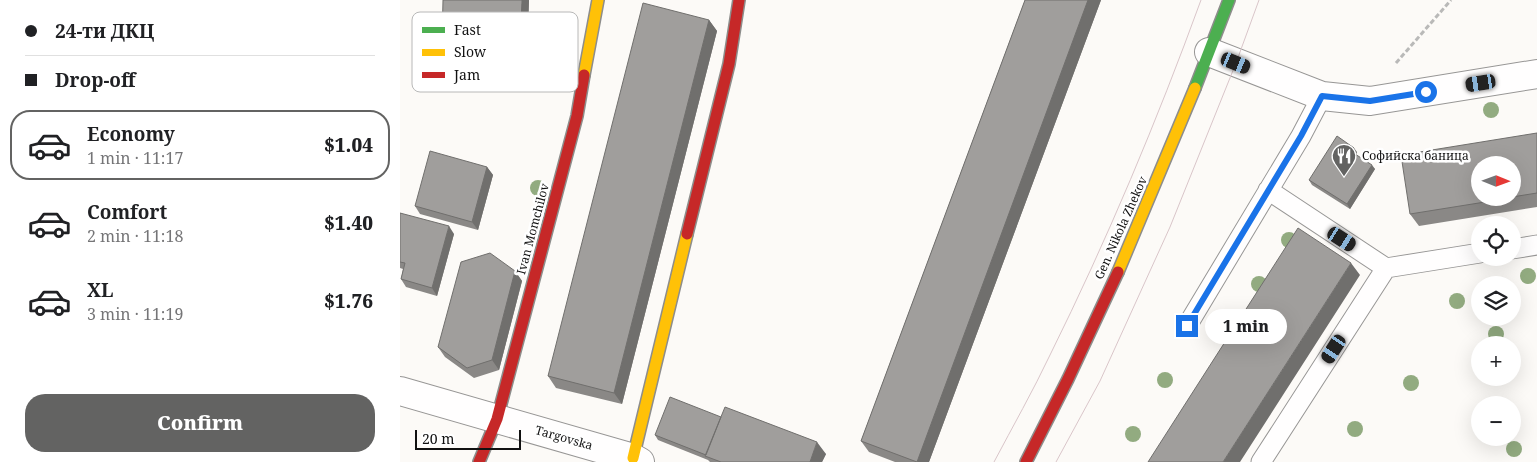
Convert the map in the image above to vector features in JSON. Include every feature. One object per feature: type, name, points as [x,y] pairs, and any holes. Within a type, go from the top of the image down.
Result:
[{"type":"street","name":"Ivan Momchilov","points":[[479,462],[497,419],[576,116],[598,0]]},
{"type":"street","points":[[637,460],[729,64],[738,0]]},
{"type":"street","name":"Gen. Nikola Zhekov","points":[[1026,462],[1074,368],[1137,226],[1229,0]]},
{"type":"street","points":[[1209,52],[1322,96],[1370,101],[1537,74]]},
{"type":"street","name":"Targovska","points":[[400,391],[637,460]]},
{"type":"lane","points":[[1187,326],[1301,136],[1322,96]]},
{"type":"lane","points":[[1268,190],[1386,268],[1471,255]]},
{"type":"lane","points":[[1521,247],[1537,245]]},
{"type":"lane","points":[[1261,462],[1386,268]]},
{"type":"path","points":[[1370,101],[1390,69],[1451,0]]},
{"type":"building","points":[[443,0],[522,0],[521,12],[443,12]]},
{"type":"building","points":[[1025,0],[1088,0],[917,462],[861,441]]},
{"type":"building","points":[[643,3],[709,20],[614,393],[548,376]]},
{"type":"building","points":[[1537,133],[1537,193],[1521,196],[1521,156],[1471,156],[1471,204],[1410,214],[1401,155]]},
{"type":"building","name":"Софийска баница","points":[[1337,136],[1354,148],[1352,152],[1372,165],[1347,204],[1309,180]]},
{"type":"building","points":[[430,151],[487,167],[472,222],[415,206]]},
{"type":"building","points":[[400,213],[449,226],[432,288],[401,279],[405,263],[400,262]]},
{"type":"building","points":[[1298,228],[1351,263],[1223,462],[1148,462]]},
{"type":"building","points":[[490,253],[515,271],[492,360],[467,368],[438,347],[461,262]]},
{"type":"building","points":[[670,397],[721,417],[706,455],[655,435]]},
{"type":"building","points":[[725,407],[817,442],[810,462],[721,462],[705,456]]},
{"type":"tram line","points":[[994,462],[1071,312],[1111,224],[1149,135],[1201,0]]},
{"type":"tram line","points":[[1056,462],[1100,381],[1170,227],[1236,63],[1259,0]]},
{"type":"traffic: fast","points":[[1195,88],[1229,0]]},
{"type":"traffic: slow","points":[[584,75],[598,0]]},
{"type":"traffic: slow","points":[[1118,272],[1195,88]]},
{"type":"traffic: slow","points":[[633,458],[687,234]]},
{"type":"traffic: jam","points":[[687,234],[729,64],[739,0]]},
{"type":"traffic: jam","points":[[479,462],[497,419],[577,116],[584,75]]},
{"type":"traffic: jam","points":[[1026,462],[1068,379],[1118,272]]},
{"type":"place","name":"Софийска баница","points":[[1344,177]]},
{"type":"route","points":[[1187,326],[1301,136],[1322,96],[1370,101],[1426,92]]}]
